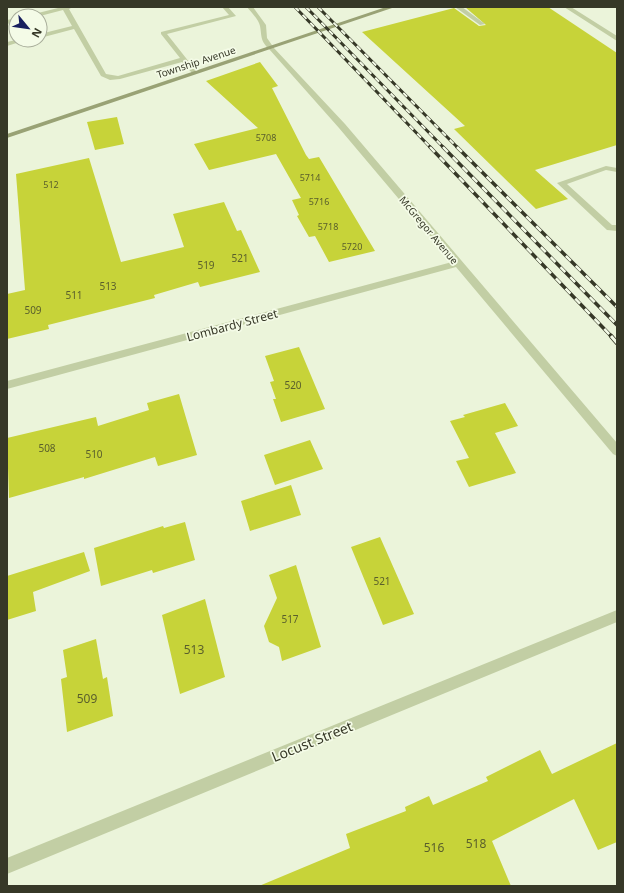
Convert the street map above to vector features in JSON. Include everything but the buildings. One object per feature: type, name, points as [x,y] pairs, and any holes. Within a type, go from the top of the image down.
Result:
[{"type":"main road","name":"Township Avenue","points":[[7,136],[392,7]]},
{"type":"street","points":[[195,74],[163,33],[233,16],[225,7]]},
{"type":"street","name":"McGregor Avenue","points":[[250,7],[263,25],[262,35],[264,41],[342,126],[457,264],[617,451]]},
{"type":"street","points":[[458,7],[482,24]]},
{"type":"street","points":[[567,7],[617,40]]},
{"type":"street","points":[[48,12],[68,8],[74,27],[103,75],[110,78],[118,78],[184,59]]},
{"type":"street","points":[[48,34],[74,27]]},
{"type":"street","points":[[617,170],[606,168],[561,183],[610,228],[617,228]]},
{"type":"street","name":"Lombardy Street","points":[[7,385],[457,264]]},
{"type":"street","name":"Locust Street","points":[[7,866],[617,616]]},
{"type":"railway","points":[[295,7],[431,148]]},
{"type":"railway","points":[[306,7],[444,148]]},
{"type":"railway","points":[[318,7],[458,148]]},
{"type":"railway","points":[[430,147],[612,337]]},
{"type":"railway","points":[[443,147],[617,325]]},
{"type":"railway","points":[[458,148],[617,307]]},
{"type":"railway","points":[[611,336],[617,343]]}]
